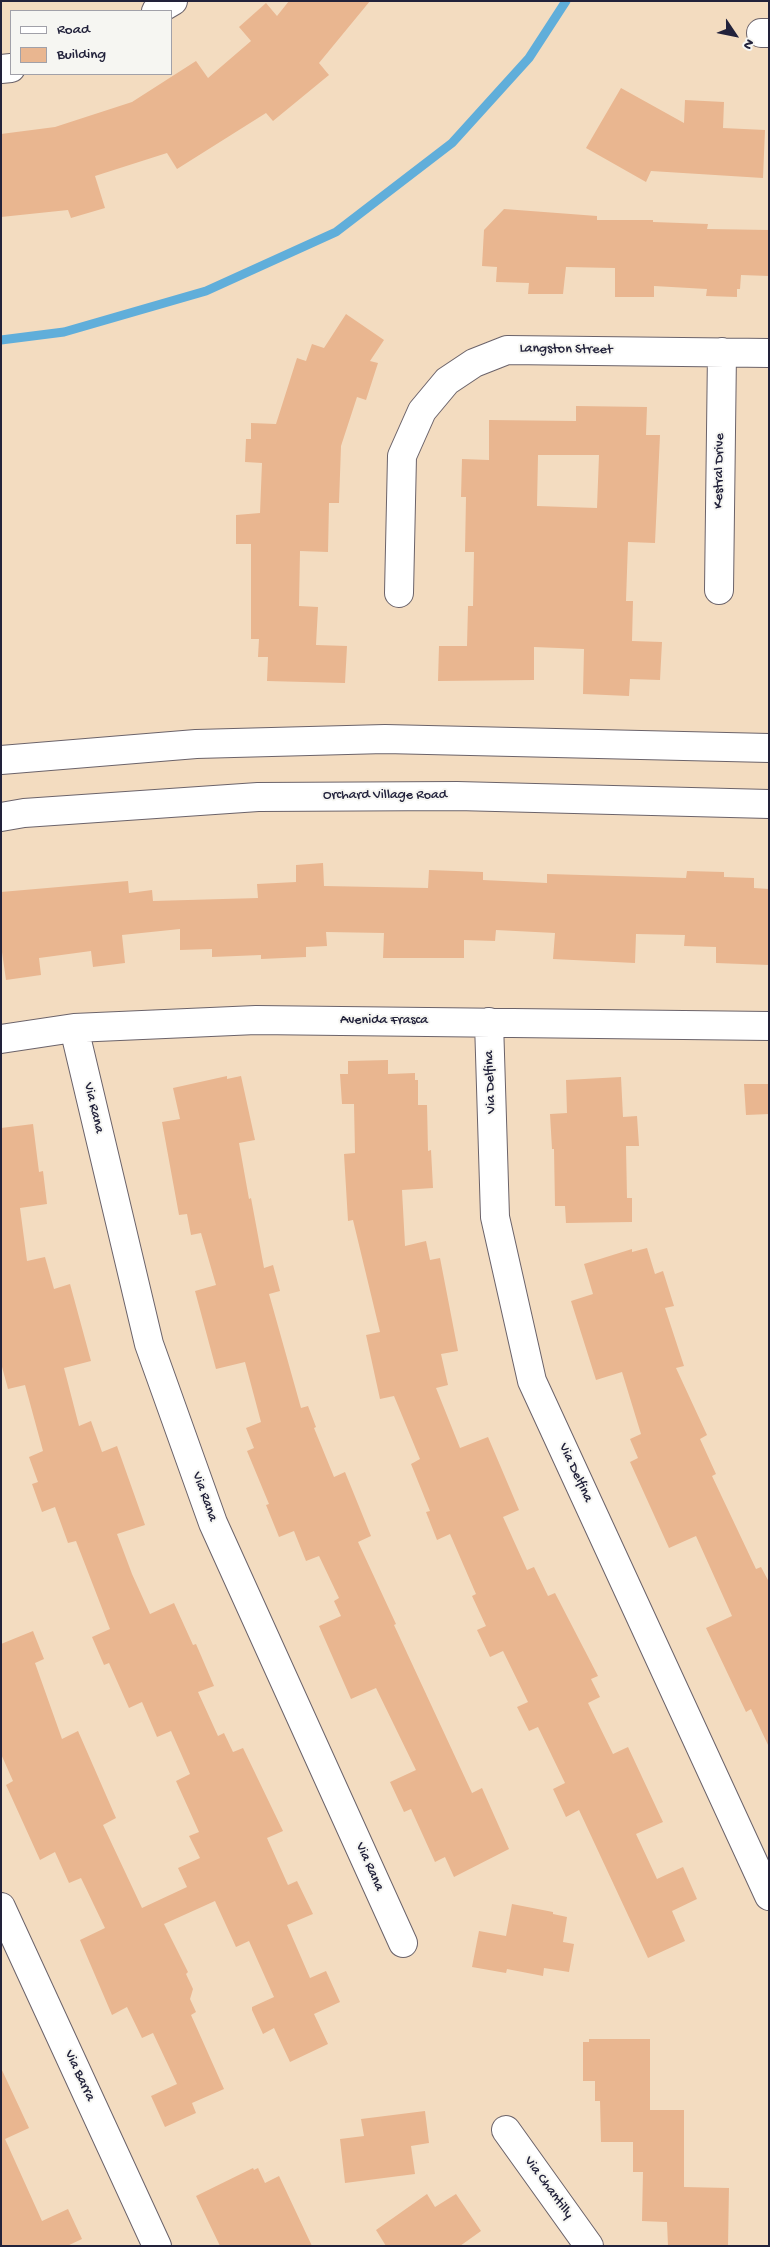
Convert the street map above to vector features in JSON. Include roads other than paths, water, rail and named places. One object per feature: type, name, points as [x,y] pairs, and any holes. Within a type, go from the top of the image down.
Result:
[{"type":"street","points":[[158,10],[173,1]]},
{"type":"street","name":"Langston Street","points":[[399,593],[402,456],[422,411],[447,381],[474,364],[507,350],[769,354]]},
{"type":"street","name":"Kestral Drive","points":[[718,590],[722,352]]},
{"type":"street","points":[[1,760],[188,744],[385,739],[769,748]]},
{"type":"street","name":"Orchard Village Road","points":[[1,817],[24,813],[258,797],[457,796],[769,804]]},
{"type":"street","name":"Avenida Frasca","points":[[1,1039],[74,1028],[256,1020],[769,1026]]},
{"type":"street","name":"Via Delfina","points":[[489,1022],[495,1217],[532,1381],[769,1896]]},
{"type":"street","name":"Via Rana","points":[[74,1028],[149,1344],[213,1523],[403,1943]]},
{"type":"street","name":"Via Barra","points":[[1,1907],[156,2246]]},
{"type":"street","name":"Via Chantilly","points":[[506,2130],[589,2246]]},
{"type":"waterway","points":[[1,340],[64,332],[206,291],[336,232],[452,143],[529,58],[566,1]]}]
